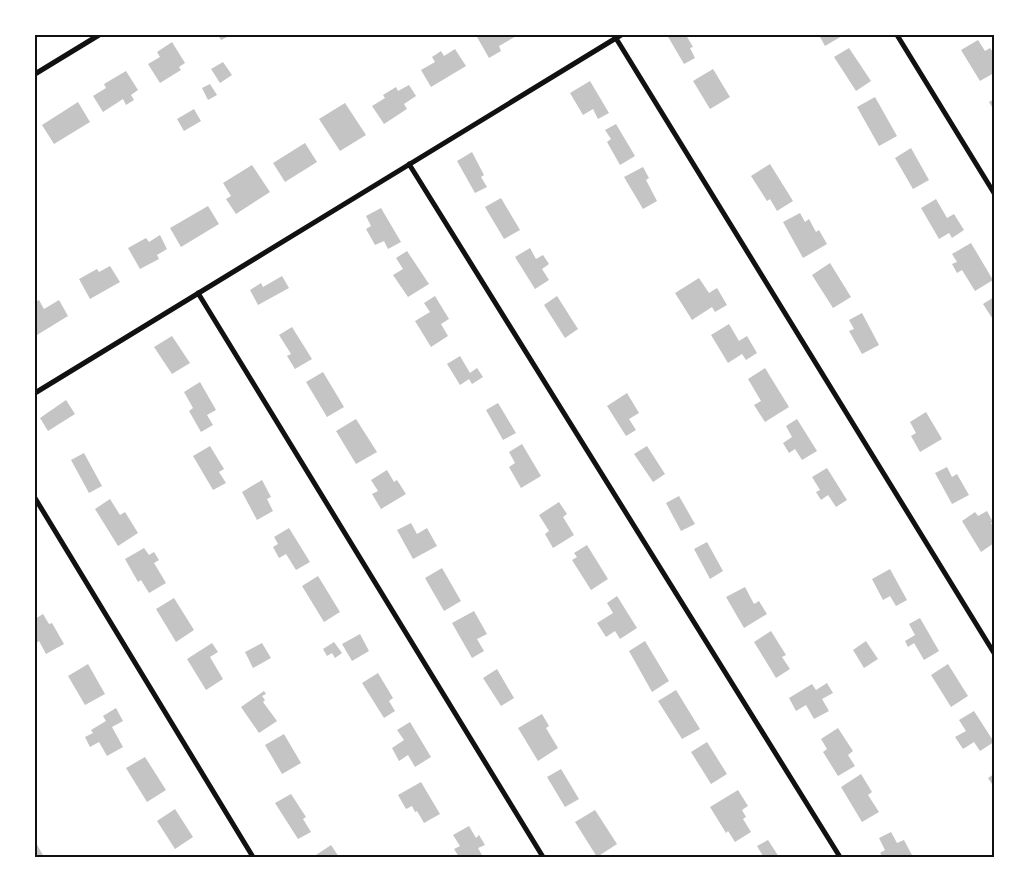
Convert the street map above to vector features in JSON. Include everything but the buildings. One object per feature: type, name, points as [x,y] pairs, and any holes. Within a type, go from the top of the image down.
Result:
[{"type":"street","points":[[35,74],[99,35]]},
{"type":"street","points":[[35,393],[621,35]]},
{"type":"street","points":[[897,35],[994,194]]},
{"type":"street","points":[[615,37],[994,653]]},
{"type":"street","points":[[409,164],[840,857]]},
{"type":"street","points":[[198,293],[543,857]]},
{"type":"street","points":[[35,498],[253,857]]}]
